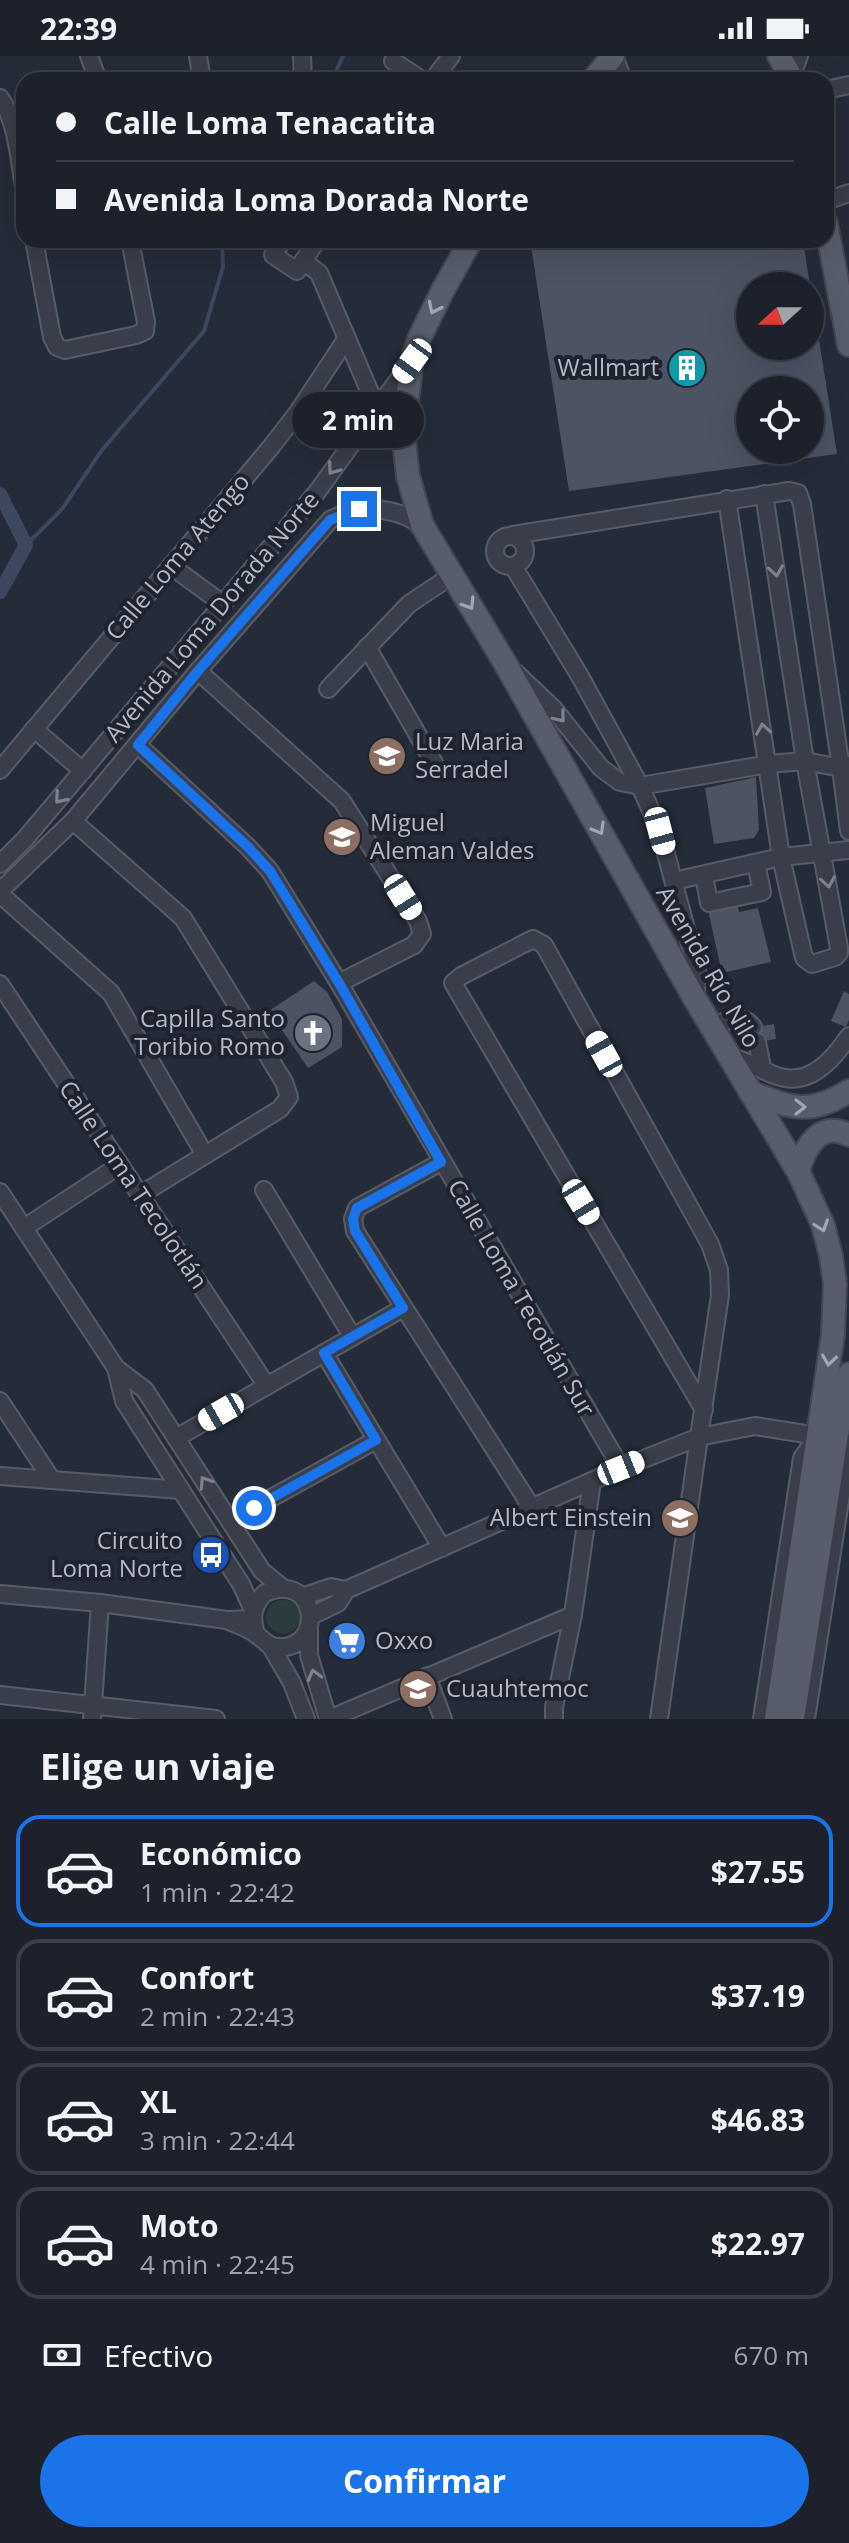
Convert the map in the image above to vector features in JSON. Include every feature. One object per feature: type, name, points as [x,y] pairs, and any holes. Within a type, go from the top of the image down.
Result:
[{"type":"main road","points":[[600,72],[614,56]]},
{"type":"main road","name":"Avenida Río Nilo","points":[[467,248],[431,314],[412,361],[403,431],[408,476],[422,525],[505,663],[695,999],[798,1171],[823,1225],[835,1284],[833,1334],[776,1719]]},
{"type":"main road","points":[[833,248],[845,287],[849,345]]},
{"type":"main road","points":[[750,1092],[785,1106],[801,1108],[833,1102],[849,1091]]},
{"type":"main road","points":[[798,1171],[811,1140],[829,1130],[840,1130],[849,1135]]},
{"type":"main road","points":[[793,1719],[845,1383],[849,1374]]},
{"type":"street","points":[[393,61],[410,72]]},
{"type":"street","points":[[0,98],[6,105],[16,145]]},
{"type":"street","points":[[35,248],[52,337],[57,347],[65,350],[145,331],[146,322],[132,248]]},
{"type":"street","points":[[278,248],[273,255],[297,271],[312,248]]},
{"type":"street","points":[[303,261],[319,273],[377,409]]},
{"type":"street","name":"Calle Loma Atengo","points":[[0,770],[298,412],[347,338]]},
{"type":"street","name":"Avenida Loma Dorada Norte","points":[[0,864],[83,771],[317,492],[412,361]]},
{"type":"street","points":[[695,999],[698,974],[660,831],[604,719],[513,566],[499,561],[495,551],[498,541],[513,535],[727,499],[789,491],[798,493],[845,766],[849,831]]},
{"type":"street","points":[[727,499],[781,857],[804,958],[812,964],[839,953],[805,761],[764,494]]},
{"type":"street","name":"Avenida Loma Dorada Norte","points":[[0,892],[73,821],[330,520],[359,509],[381,509],[402,514],[422,525]]},
{"type":"street","points":[[513,535],[526,548],[522,561],[513,566]]},
{"type":"street","points":[[171,566],[223,604]]},
{"type":"street","points":[[328,689],[409,604],[451,576]]},
{"type":"street","points":[[367,647],[437,768]]},
{"type":"street","points":[[505,663],[548,702],[601,768],[620,782],[640,786],[769,764],[805,761],[845,766]]},
{"type":"street","points":[[198,671],[342,801],[418,921],[422,934],[414,945],[339,983]]},
{"type":"street","points":[[34,729],[83,771]]},
{"type":"street","name":"Calle Loma Tecotlán Sur","points":[[138,745],[270,871],[339,983],[621,1468]]},
{"type":"street","points":[[73,821],[183,918],[284,1082],[289,1097],[280,1109],[140,1195]]},
{"type":"street","points":[[674,881],[781,857],[849,850]]},
{"type":"street","points":[[704,875],[709,903],[762,892],[756,863]]},
{"type":"street","points":[[0,892],[111,993],[205,1155]]},
{"type":"street","points":[[659,1719],[699,1437],[704,1410],[720,1295],[719,1270],[710,1244],[540,941],[533,939],[453,983],[704,1410]]},
{"type":"street","name":"Calle Loma Tecolotlán","points":[[0,984],[267,1386]]},
{"type":"street","points":[[711,1026],[738,1018],[749,1021],[762,1067]]},
{"type":"street","points":[[730,1057],[745,1060],[778,1076],[800,1079],[825,1066],[849,1036]]},
{"type":"street","points":[[441,1162],[357,1208],[353,1219],[355,1231],[532,1508]]},
{"type":"street","points":[[24,1228],[120,1165]]},
{"type":"street","points":[[264,1190],[352,1336]]},
{"type":"street","points":[[2,1199],[116,1368],[145,1390],[262,1571],[284,1589],[302,1597],[331,1587],[346,1590]]},
{"type":"street","points":[[176,1438],[403,1308]]},
{"type":"street","points":[[324,1353],[442,1548]]},
{"type":"street","points":[[116,1368],[124,1401],[241,1584],[254,1621],[292,1683],[306,1719]]},
{"type":"street","points":[[0,1401],[52,1480]]},
{"type":"street","points":[[270,1645],[279,1648],[297,1643],[310,1622],[338,1603],[346,1590],[621,1468],[699,1437],[755,1426],[818,1436],[802,1458],[762,1719]]},
{"type":"street","points":[[230,1521],[376,1440]]},
{"type":"street","points":[[806,1719],[849,1443]]},
{"type":"street","points":[[0,1476],[181,1490]]},
{"type":"street","points":[[554,1719],[592,1481]]},
{"type":"street","points":[[254,1621],[265,1593],[284,1589]]},
{"type":"street","points":[[0,1594],[254,1621]]},
{"type":"street","points":[[302,1597],[310,1622],[309,1655],[328,1719],[573,1615]]},
{"type":"street","points":[[92,1711],[100,1603]]},
{"type":"street","points":[[427,1676],[443,1719]]},
{"type":"street","points":[[0,1695],[92,1711],[216,1719]]},
{"type":"shaded area","points":[[283,1600],[295,1605],[300,1617],[295,1629],[283,1634],[271,1629],[266,1617],[271,1605]]},
{"type":"building","name":"Wallmart","points":[[531,248],[804,248],[808,272],[736,272],[736,360],[822,360],[837,454],[824,456],[824,376],[736,376],[736,464],[765,464],[569,491]]},
{"type":"building","points":[[756,777],[759,830],[754,838],[714,844],[705,788]]},
{"type":"building","points":[[737,903],[739,912],[758,908],[771,962],[722,973],[708,910]]},
{"type":"building","name":"Capilla Santo Toribio Romo","points":[[314,981],[327,992],[342,1019],[342,1047],[308,1068],[269,1011]]},
{"type":"building","points":[[844,991],[849,994],[846,1027],[831,1021]]},
{"type":"building","points":[[774,1024],[776,1039],[746,1044],[743,1029]]},
{"type":"waterway","points":[[336,72],[343,56]]},
{"type":"waterway","points":[[26,545],[62,509],[102,450],[204,331],[223,267],[222,248]]},
{"type":"waterway","points":[[0,494],[26,545],[0,592]]},
{"type":"place","name":"Wallmart","points":[[687,368]]},
{"type":"place","name":"Luz Maria Serradel","points":[[387,756]]},
{"type":"place","name":"Miguel Aleman Valdes","points":[[342,837]]},
{"type":"place","name":"Capilla Santo Toribio Romo","points":[[313,1033]]},
{"type":"place","name":"Albert Einstein","points":[[680,1518]]},
{"type":"place","name":"Circuito Loma Norte","points":[[211,1555]]},
{"type":"place","name":"Oxxo","points":[[347,1641]]},
{"type":"place","name":"Cuauhtemoc","points":[[418,1689]]},
{"type":"route","points":[[254,1508],[376,1440],[324,1353],[403,1308],[355,1231],[353,1219],[357,1208],[441,1162],[339,983],[270,871],[138,745],[330,520],[359,509]]}]
